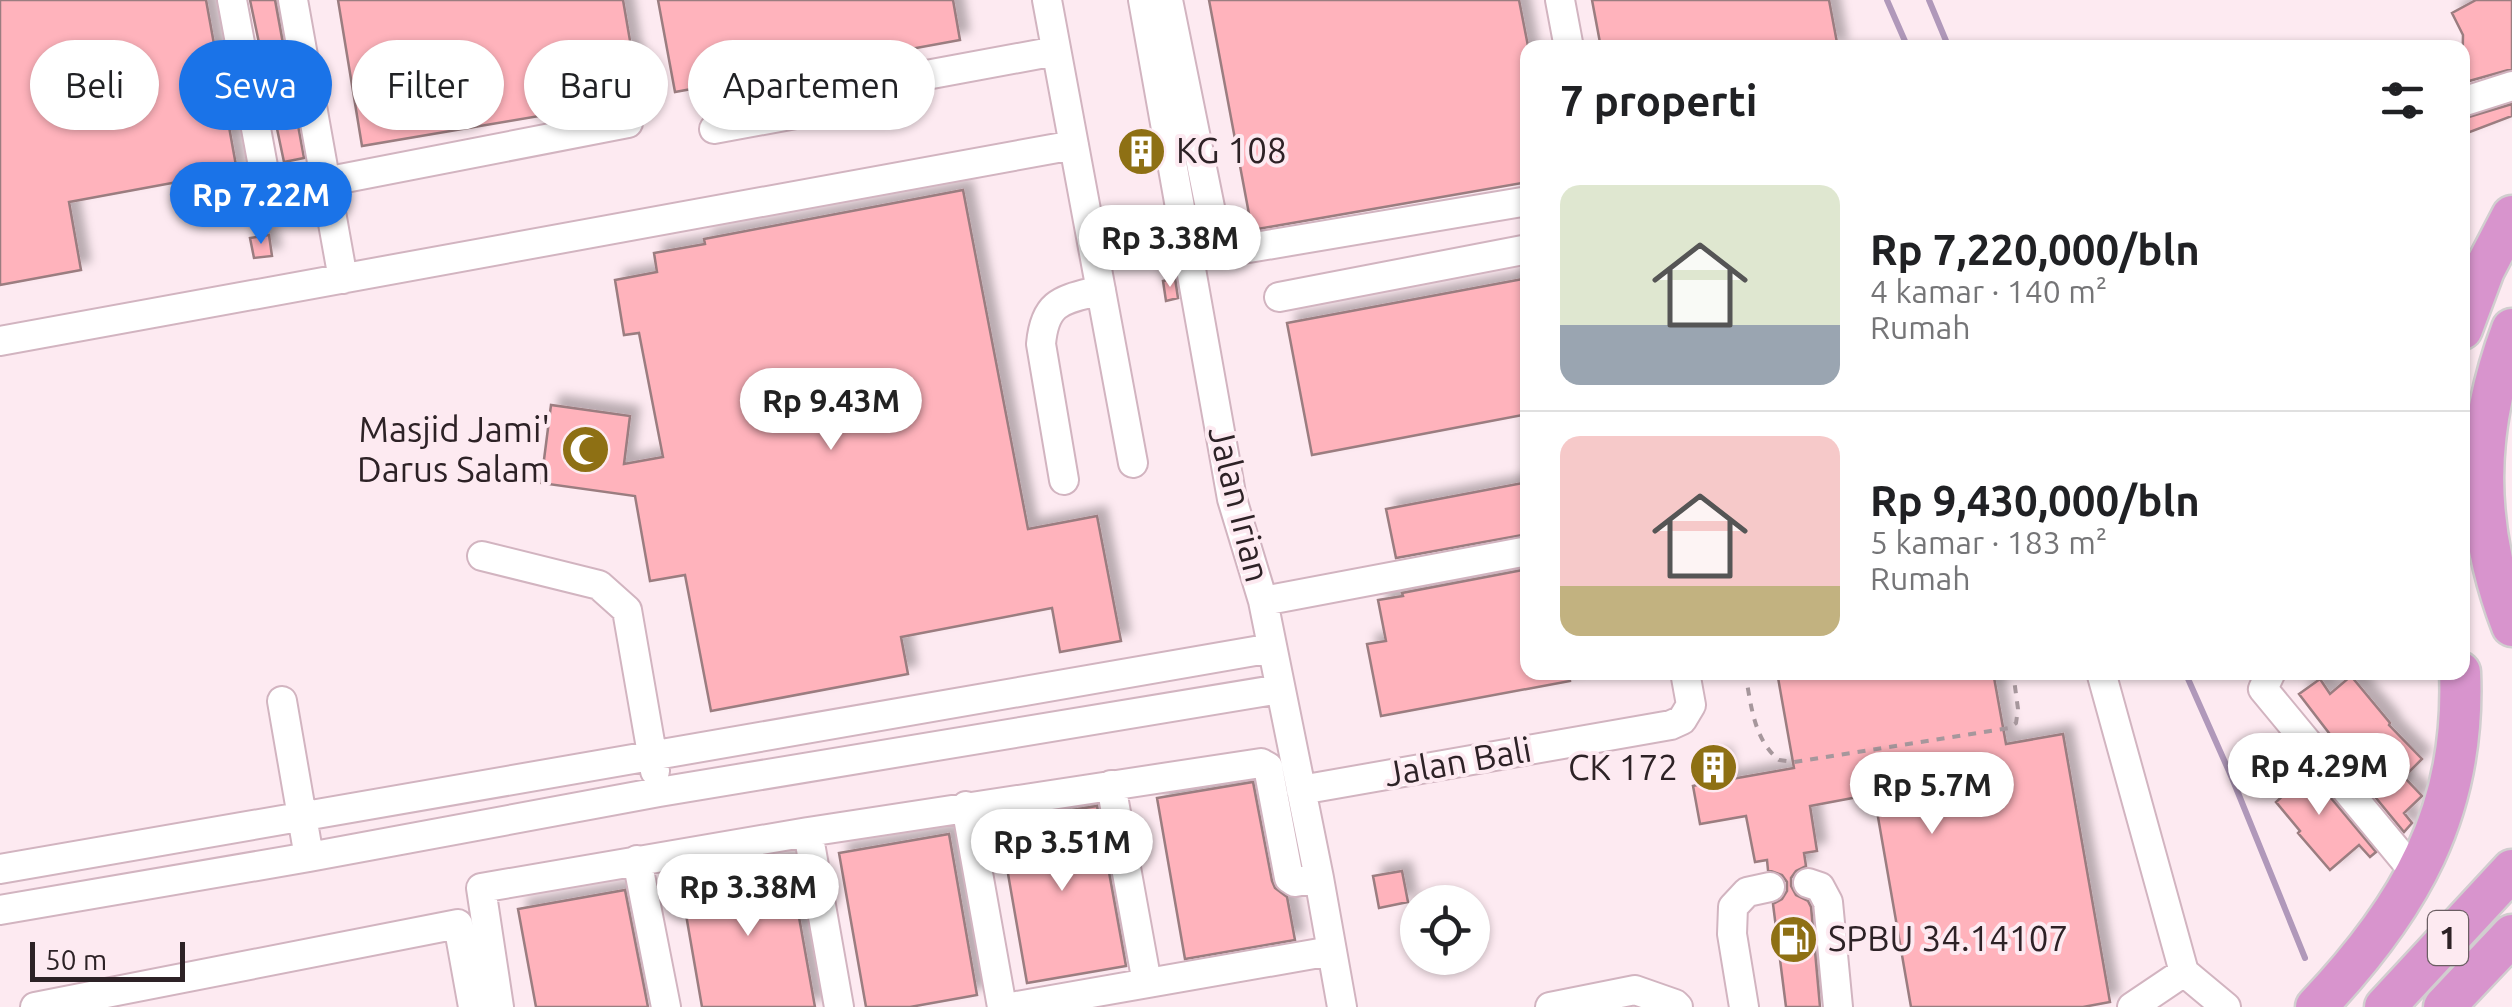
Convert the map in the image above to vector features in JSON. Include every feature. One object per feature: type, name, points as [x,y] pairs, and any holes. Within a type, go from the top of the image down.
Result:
[{"type":"highway","points":[[2470,308],[2512,216]]},
{"type":"highway","points":[[2512,330],[2490,400],[2482,476],[2487,542],[2512,626]]},
{"type":"highway","points":[[2316,1007],[2376,939],[2430,848],[2452,776],[2460,680]]},
{"type":"highway","name":"1","points":[[2385,1007],[2512,867]]},
{"type":"highway","name":"1","points":[[2444,1007],[2512,935]]},
{"type":"lane","points":[[232,0],[268,193],[592,130]]},
{"type":"lane","points":[[293,0],[343,278]]},
{"type":"lane","points":[[1047,0],[1133,463]]},
{"type":"lane","name":"Jalan Irian","points":[[1143,0],[1232,498],[1263,601],[1342,1007]]},
{"type":"lane","points":[[1168,0],[1217,242],[1224,249],[1231,251],[1520,202]]},
{"type":"lane","points":[[1560,0],[1568,40]]},
{"type":"lane","points":[[935,73],[1056,51]]},
{"type":"lane","points":[[2470,99],[2512,86]]},
{"type":"lane","points":[[0,341],[1074,145]]},
{"type":"lane","points":[[1278,296],[1520,251]]},
{"type":"lane","points":[[1064,480],[1042,344],[1043,324],[1048,312],[1058,304],[1101,290]]},
{"type":"lane","points":[[1263,601],[1520,552]]},
{"type":"lane","points":[[482,556],[599,586],[627,610],[659,792]]},
{"type":"lane","points":[[0,869],[1272,648]]},
{"type":"lane","name":"Jalan Bali","points":[[1302,790],[1671,725],[1682,720],[1691,705],[1686,680]]},
{"type":"lane","points":[[2104,680],[2205,990],[2143,1004]]},
{"type":"lane","points":[[2265,680],[2418,874]]},
{"type":"lane","points":[[0,910],[659,792],[1280,689]]},
{"type":"lane","points":[[282,701],[309,857]]},
{"type":"lane","points":[[499,1007],[481,888],[966,806],[1261,763],[1268,767],[1289,878],[1295,882],[1319,878]]},
{"type":"lane","points":[[1111,785],[1147,983]]},
{"type":"lane","points":[[966,806],[1002,1007]]},
{"type":"lane","points":[[808,832],[838,1007]]},
{"type":"lane","points":[[637,860],[666,1007]]},
{"type":"lane","points":[[1808,883],[1820,887],[1828,902],[1838,1007]]},
{"type":"lane","points":[[1744,1007],[1732,934],[1733,908],[1747,892],[1770,887]]},
{"type":"lane","points":[[34,1007],[458,924],[472,1007]]},
{"type":"lane","points":[[1011,1007],[1331,952]]},
{"type":"lane","points":[[1550,1007],[1636,990],[1678,1007]]},
{"type":"path","points":[[1746,680],[1762,742],[1778,760],[1794,762],[2009,728],[2016,723],[2018,709],[2014,680]]},
{"type":"building","points":[[0,0],[206,0],[213,40],[179,40],[179,130],[230,130],[237,171],[69,202],[81,270],[0,285]]},
{"type":"building","points":[[250,0],[275,0],[282,40],[258,40]]},
{"type":"building","points":[[338,0],[623,0],[630,40],[524,40],[524,119],[504,122],[504,40],[352,40],[352,85]]},
{"type":"building","points":[[658,0],[953,0],[960,40],[935,45],[935,40],[688,40],[688,90],[675,92]]},
{"type":"building","points":[[1209,0],[1519,0],[1527,40],[1520,40],[1520,183],[1252,230]]},
{"type":"building","points":[[1592,0],[1829,0],[1836,40],[1600,40]]},
{"type":"building","points":[[2476,0],[2512,0],[2512,69],[2470,81],[2470,40],[2463,40],[2452,13]]},
{"type":"building","points":[[2512,104],[2512,116],[2470,132],[2470,117]]},
{"type":"building","points":[[277,130],[299,130],[304,158],[284,162]]},
{"type":"building","points":[[359,130],[457,130],[362,146]]},
{"type":"building","points":[[963,190],[1028,529],[1097,516],[1121,641],[1060,652],[1052,608],[901,637],[908,674],[711,711],[685,575],[650,581],[635,496],[541,483],[551,405],[630,416],[624,464],[663,457],[639,333],[624,335],[615,280],[657,272],[654,253],[705,244],[704,239]]},
{"type":"building","points":[[269,235],[272,256],[254,258],[250,238]]},
{"type":"building","points":[[1175,278],[1178,298],[1166,301],[1163,281]]},
{"type":"building","points":[[1520,279],[1520,416],[1312,455],[1287,323]]},
{"type":"building","points":[[1520,484],[1520,535],[1396,558],[1386,509]]},
{"type":"building","points":[[1520,571],[1520,680],[1570,681],[1381,716],[1367,644],[1386,641],[1378,600],[1403,596],[1402,593]]},
{"type":"building","points":[[1778,680],[1994,680],[2006,744],[2063,734],[2110,1002],[2083,1007],[1911,1007],[1874,794],[1810,806],[1817,851],[1804,853],[1806,866],[1796,871],[1791,886],[1811,907],[1820,1007],[1786,1007],[1773,904],[1782,899],[1787,882],[1782,875],[1768,870],[1767,860],[1755,862],[1746,816],[1700,824],[1693,786],[1705,783],[1701,760],[1722,757],[1726,780],[1794,768]]},
{"type":"building","points":[[2321,680],[2330,694],[2346,680],[2354,680],[2422,759],[2404,777],[2422,796],[2404,813],[2412,823],[2404,832],[2339,753],[2342,750],[2299,694]]},
{"type":"building","points":[[2300,761],[2376,852],[2370,857],[2359,845],[2330,870],[2298,833],[2276,802],[2289,790],[2279,778]]},
{"type":"building","points":[[1253,782],[1272,881],[1287,897],[1295,940],[1185,959],[1157,798]]},
{"type":"building","points":[[1097,806],[1126,966],[1027,983],[999,822]]},
{"type":"building","points":[[949,834],[977,995],[910,1007],[866,1007],[839,853]]},
{"type":"building","points":[[789,861],[815,1007],[702,1007],[680,880]]},
{"type":"building","points":[[1402,871],[1405,885],[1400,885],[1400,904],[1379,908],[1373,876]]},
{"type":"building","points":[[625,890],[648,1007],[536,1007],[518,909]]},
{"type":"waterway","points":[[1887,0],[1904,40]]},
{"type":"waterway","points":[[1929,0],[1946,40]]},
{"type":"waterway","points":[[2189,680],[2305,958]]},
{"type":"place","name":"KG 108","points":[[1141,151]]},
{"type":"place","name":"Masjid Jami' Darus Salam","points":[[585,450]]},
{"type":"place","name":"CK 172","points":[[1713,768]]},
{"type":"place","name":"SPBU 34.14107","points":[[1793,939]]}]
